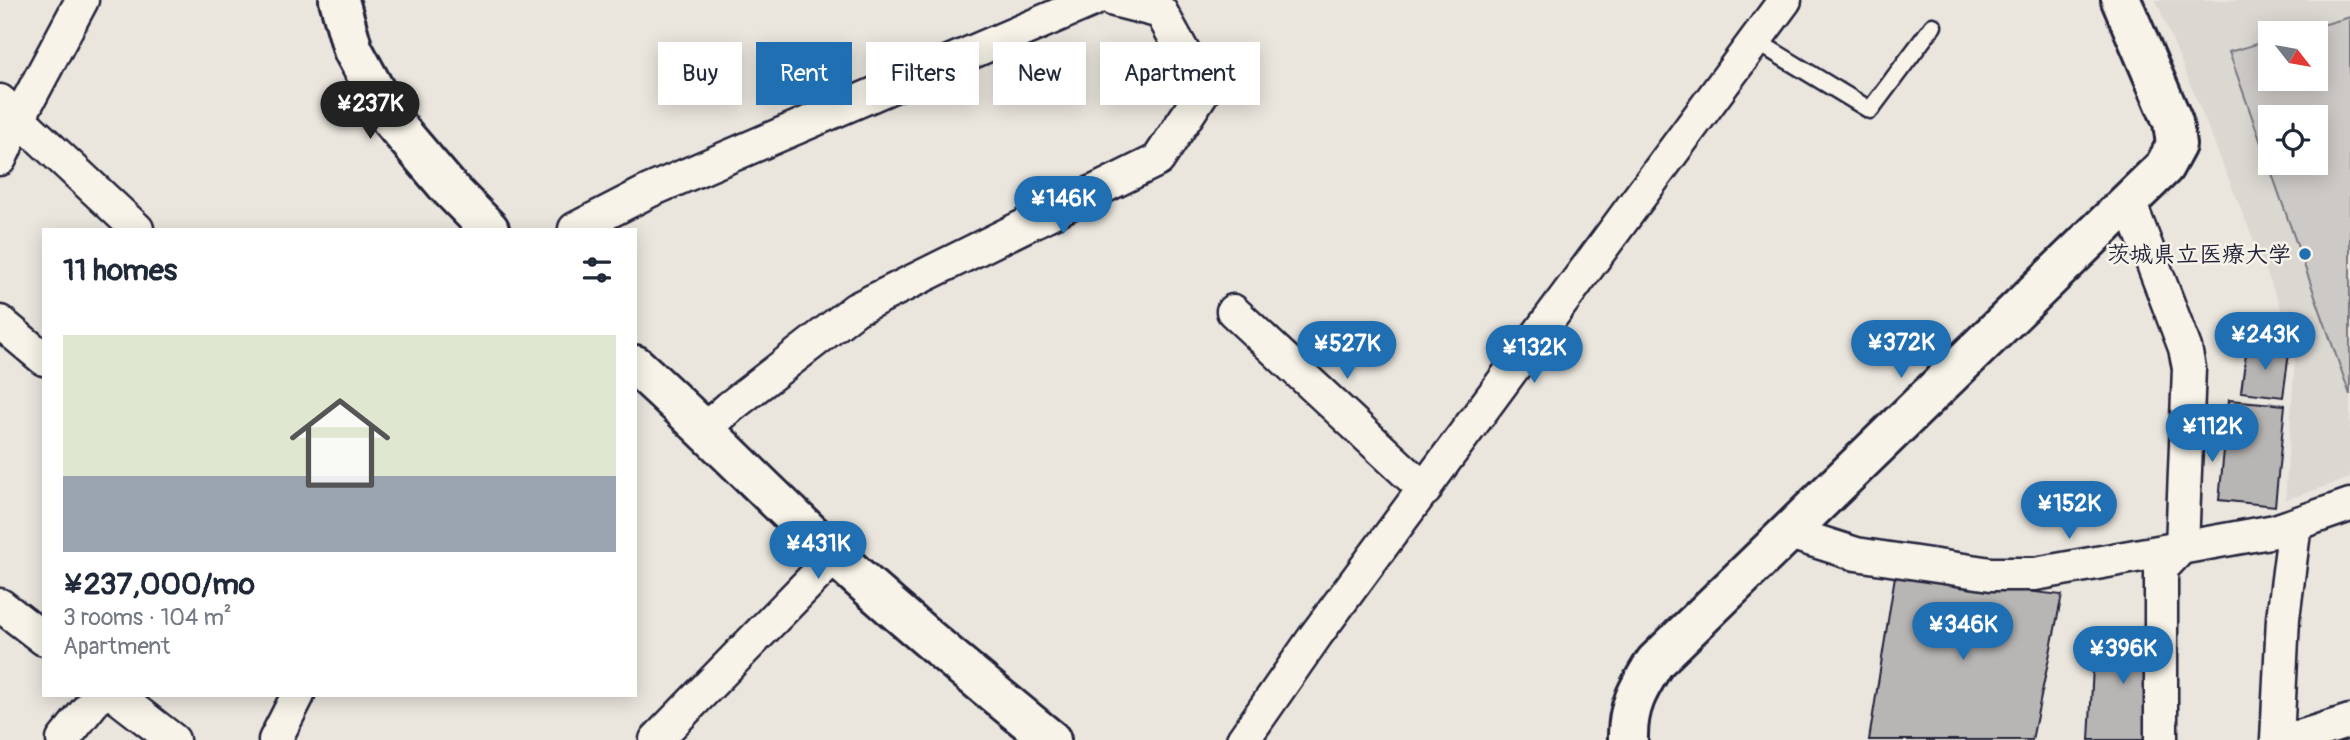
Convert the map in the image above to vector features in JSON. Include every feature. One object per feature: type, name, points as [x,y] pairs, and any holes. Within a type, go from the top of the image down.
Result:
[{"type":"street","points":[[0,159],[9,110],[82,0]]},
{"type":"street","points":[[339,0],[353,50],[391,120],[448,187],[488,228]]},
{"type":"street","points":[[577,228],[649,191],[1093,0]]},
{"type":"street","points":[[705,429],[856,309],[1158,160],[1204,90],[1161,12],[1114,0]]},
{"type":"street","points":[[1243,740],[1316,635],[1786,0]]},
{"type":"street","points":[[1628,740],[1627,722],[1635,693],[1655,662],[2164,167],[2176,145],[2174,122],[2121,0]]},
{"type":"street","points":[[9,110],[136,228]]},
{"type":"street","points":[[2129,201],[2185,348],[2189,368],[2182,548],[2161,569],[2161,740]]},
{"type":"street","points":[[1233,311],[1425,489]]},
{"type":"street","points":[[0,322],[42,357]]},
{"type":"street","points":[[637,367],[835,556],[932,642],[1051,740]]},
{"type":"street","points":[[1787,532],[1856,554],[1991,574],[2035,574],[2275,531],[2350,505]]},
{"type":"street","points":[[2277,740],[2283,618],[2295,524]]},
{"type":"street","points":[[656,740],[835,556]]},
{"type":"street","points":[[0,606],[42,638]]},
{"type":"street","points":[[63,740],[97,697]]},
{"type":"street","points":[[118,697],[173,740]]},
{"type":"street","points":[[275,740],[297,697]]},
{"type":"street","points":[[2290,740],[2350,721]]},
{"type":"lane","points":[[1756,41],[1870,110],[1933,26]]},
{"type":"shaded area","name":"茨城県立医療大学","points":[[2156,0],[2350,0],[2350,478],[2285,500],[2296,345]]},
{"type":"shaded area","points":[[2350,17],[2350,395],[2272,175],[2328,175],[2328,105],[2258,105],[2258,134],[2229,52],[2258,44],[2258,91],[2328,91],[2328,23]]},
{"type":"building","points":[[2247,347],[2289,353],[2283,397],[2241,392]]},
{"type":"building","points":[[2229,400],[2285,405],[2275,506],[2219,500]]},
{"type":"building","points":[[1895,576],[2062,595],[2032,740],[1869,740]]},
{"type":"building","points":[[2095,630],[2156,633],[2151,740],[2089,740]]},
{"type":"place","name":"茨城県立医療大学","points":[[2305,254]]}]
